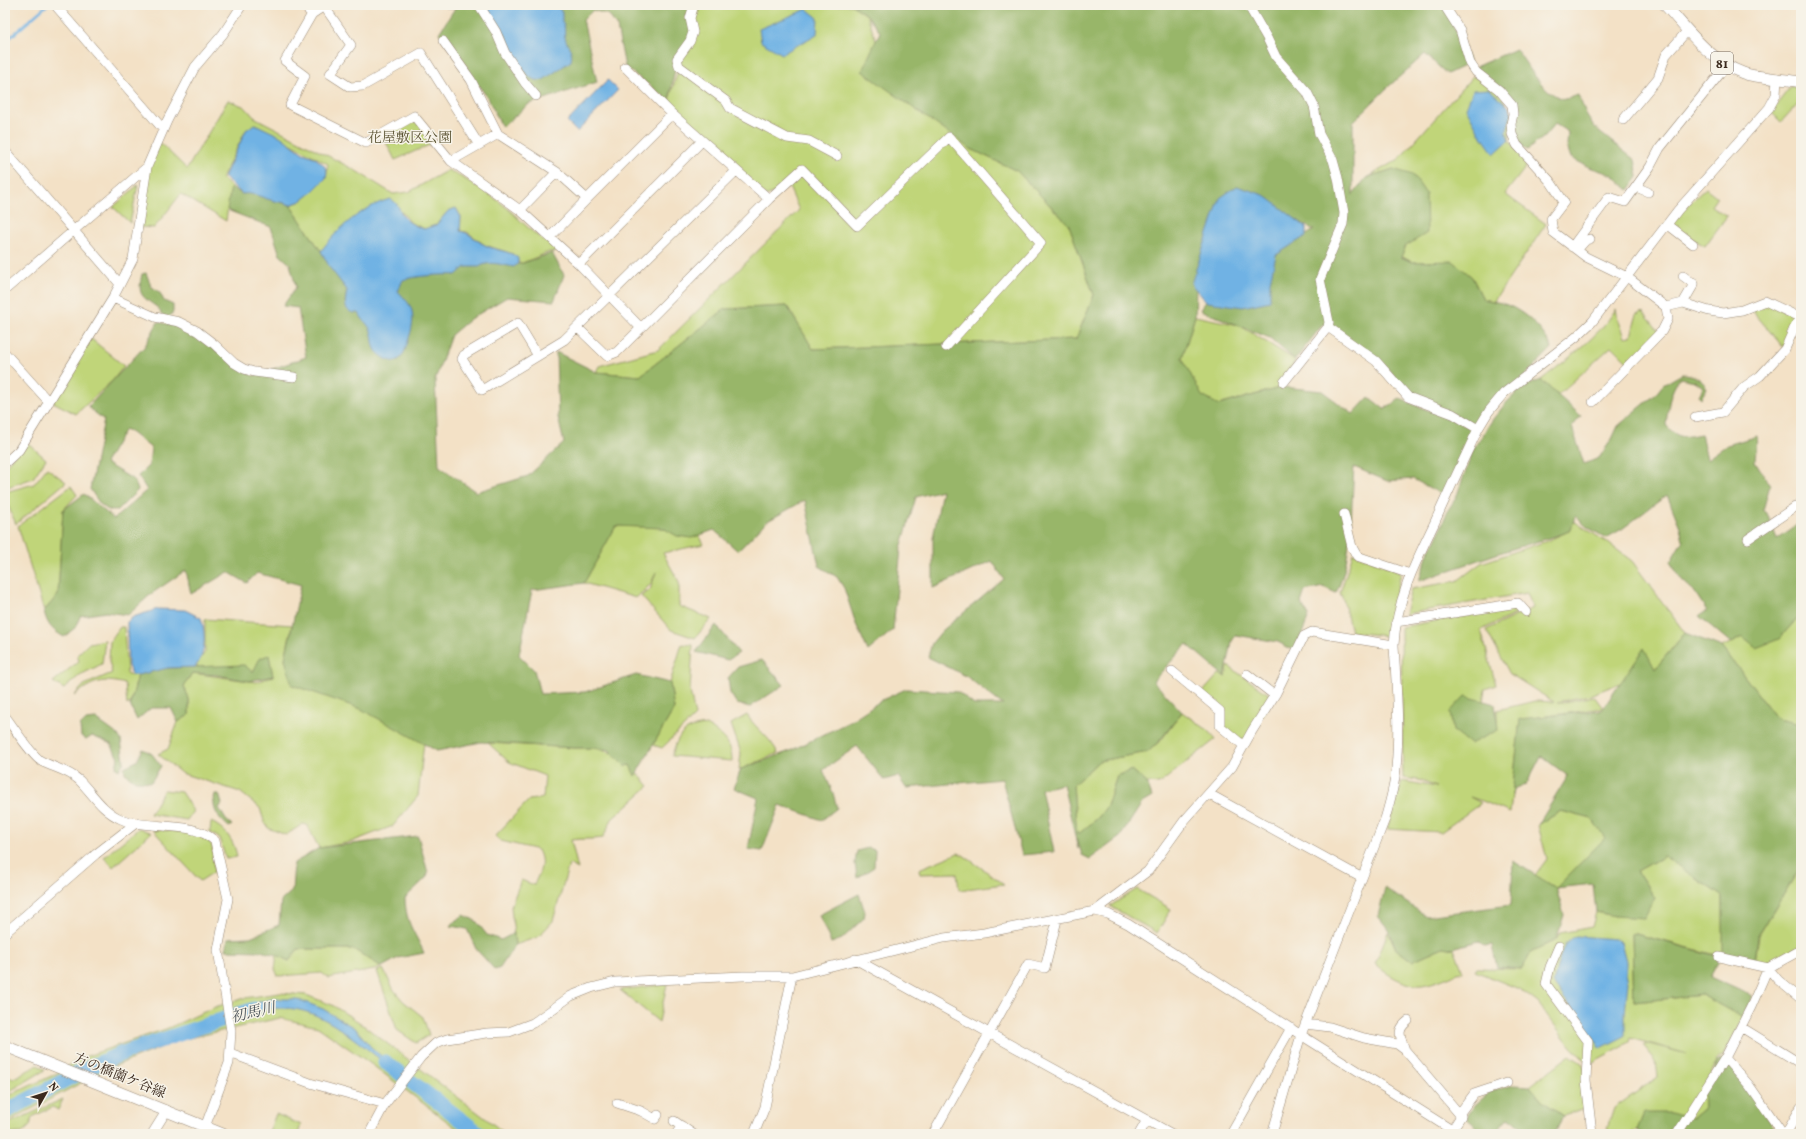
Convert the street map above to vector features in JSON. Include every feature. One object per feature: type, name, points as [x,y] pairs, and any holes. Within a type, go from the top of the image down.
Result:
[{"type":"main road","name":"81","points":[[1668,6],[1707,50],[1727,65],[1744,74],[1801,82]]},
{"type":"main road","name":"方の橋薗ケ谷線","points":[[5,1046],[63,1068],[223,1134]]},
{"type":"street","points":[[55,5],[163,129]]},
{"type":"street","points":[[303,5],[312,14]]},
{"type":"street","points":[[479,5],[496,32],[505,53],[536,96]]},
{"type":"street","points":[[694,5],[690,18],[693,32],[690,41],[677,59],[679,66],[726,101],[730,108],[787,138],[809,141],[837,156]]},
{"type":"street","points":[[1248,5],[1276,57],[1307,92],[1314,106],[1319,134],[1332,160],[1338,178],[1344,213],[1343,224],[1320,279],[1329,322],[1328,327],[1284,382]]},
{"type":"street","points":[[1444,5],[1460,30],[1470,63],[1476,72],[1499,90],[1512,105],[1514,114],[1511,124],[1512,134],[1518,145],[1550,181],[1564,202],[1550,219],[1553,232],[1586,257],[1627,277],[1666,307],[1668,319],[1662,331],[1593,402]]},
{"type":"street","points":[[479,145],[421,54],[363,86],[350,87],[330,74],[351,45],[324,6],[312,14],[285,61],[305,76],[290,105],[366,143],[414,116],[451,161],[520,210],[579,264],[641,328]]},
{"type":"street","points":[[5,463],[19,450],[113,298],[133,259],[147,167],[163,129],[195,68],[222,34],[238,7]]},
{"type":"street","points":[[1623,120],[1658,78],[1666,55],[1688,30]]},
{"type":"street","points":[[443,41],[471,80],[498,134],[557,172],[587,199]]},
{"type":"street","points":[[1574,249],[1609,197],[1625,202],[1650,167],[1660,148],[1727,65]]},
{"type":"street","points":[[625,67],[672,114],[769,199]]},
{"type":"street","points":[[1272,1134],[1301,1035],[1385,819],[1392,795],[1398,739],[1394,645],[1399,608],[1410,574],[1478,429],[1489,411],[1504,393],[1570,342],[1592,322],[1667,224],[1768,108],[1776,95],[1777,78]]},
{"type":"street","points":[[550,237],[672,114]]},
{"type":"street","points":[[451,161],[498,134]]},
{"type":"street","points":[[578,328],[607,356],[617,352],[769,199],[802,169],[857,226],[950,137],[1041,243],[946,347]]},
{"type":"street","points":[[579,264],[702,141]]},
{"type":"street","points":[[5,151],[120,284]]},
{"type":"street","points":[[5,290],[147,167]]},
{"type":"street","points":[[538,356],[518,323],[464,355],[462,359],[482,390],[538,356],[564,340],[578,328],[736,171]]},
{"type":"street","points":[[520,210],[557,172]]},
{"type":"street","points":[[1636,187],[1648,192]]},
{"type":"street","points":[[1667,224],[1693,244]]},
{"type":"street","points":[[1574,249],[1586,240],[1590,239]]},
{"type":"street","points":[[1683,276],[1694,284],[1683,303]]},
{"type":"street","points":[[113,298],[155,317],[179,322],[197,331],[214,344],[234,363],[244,369],[254,372],[294,377]]},
{"type":"street","points":[[1666,307],[1683,303],[1709,311],[1723,313],[1742,310],[1765,301],[1800,317],[1785,349],[1760,376],[1744,387],[1723,412],[1694,417]]},
{"type":"street","points":[[1328,327],[1376,361],[1408,397],[1453,414],[1478,429]]},
{"type":"street","points":[[5,353],[49,402]]},
{"type":"street","points":[[1748,539],[1801,503]]},
{"type":"street","points":[[1344,514],[1352,547],[1357,556],[1410,574]]},
{"type":"street","points":[[1396,622],[1518,603],[1526,612]]},
{"type":"street","points":[[369,1134],[385,1104],[411,1070],[436,1042],[487,1033],[509,1032],[527,1026],[571,996],[591,988],[615,982],[743,976],[792,976],[855,959],[944,938],[984,933],[1056,920],[1095,911],[1148,871],[1184,821],[1232,767],[1274,695],[1304,636],[1312,632],[1394,645]]},
{"type":"street","points":[[1172,671],[1220,711],[1220,726],[1244,746]]},
{"type":"street","points":[[1247,674],[1274,695]]},
{"type":"street","points":[[5,716],[40,760],[66,771],[78,780],[97,802],[109,812],[121,819],[136,823],[190,829],[209,836],[215,841],[228,899],[218,950],[230,1031],[230,1053],[229,1063],[205,1126]]},
{"type":"street","points":[[1209,794],[1362,878]]},
{"type":"street","points":[[5,933],[96,854],[136,823]]},
{"type":"street","points":[[1095,911],[1108,914],[1128,924],[1455,1132],[1461,1116],[1405,1050],[1397,1044],[1364,1038],[1330,1027],[1305,1024]]},
{"type":"street","points":[[933,1134],[1028,964],[1045,968],[1056,920]]},
{"type":"street","points":[[1559,946],[1550,967],[1546,984],[1588,1041],[1586,1080],[1592,1134]]},
{"type":"street","points":[[1677,1134],[1725,1058],[1751,1007],[1768,968],[1801,950]]},
{"type":"street","points":[[1719,957],[1768,968],[1778,980],[1801,998]]},
{"type":"street","points":[[855,959],[1172,1134]]},
{"type":"street","points":[[754,1134],[765,1107],[792,976]]},
{"type":"street","points":[[1405,1050],[1399,1033],[1401,1027],[1408,1021]]},
{"type":"street","points":[[1741,1027],[1801,1064]]},
{"type":"street","points":[[1231,1134],[1291,1028]]},
{"type":"street","points":[[230,1053],[310,1083],[385,1104]]},
{"type":"street","points":[[1725,1058],[1749,1085],[1783,1134]]},
{"type":"street","points":[[1459,1114],[1474,1094],[1507,1083]]},
{"type":"street","points":[[618,1103],[641,1111],[655,1119],[658,1116]]},
{"type":"street","points":[[1786,1134],[1801,1107]]},
{"type":"street","points":[[152,1134],[167,1110]]},
{"type":"street","points":[[1139,1134],[1147,1120]]},
{"type":"street","points":[[676,1134],[678,1123],[693,1134]]},
{"type":"green space","points":[[457,5],[493,5],[566,53],[559,5],[657,5],[659,7],[661,5],[692,5],[691,37],[677,59],[669,100],[625,67],[617,27],[609,15],[593,10],[583,20],[597,82],[529,104],[502,127],[488,98],[439,33]]},
{"type":"green space","points":[[690,5],[852,5],[867,15],[881,54],[969,148],[1017,171],[1069,225],[1094,295],[1076,339],[813,349],[787,306],[725,309],[640,376],[596,372],[599,366],[658,350],[799,210],[789,187],[765,196],[669,100],[682,58]]},
{"type":"green space","points":[[852,5],[1444,5],[1470,63],[1447,74],[1425,54],[1388,87],[1353,122],[1353,195],[1366,178],[1393,169],[1413,175],[1426,194],[1427,233],[1406,246],[1401,257],[1412,262],[1453,261],[1472,277],[1483,299],[1504,304],[1521,312],[1539,328],[1552,348],[1477,426],[1411,393],[1379,360],[1323,324],[1295,360],[1270,338],[1200,310],[1208,297],[1314,230],[1286,214],[1196,289],[1195,316],[1182,358],[1202,396],[1219,405],[1283,387],[1322,391],[1353,414],[1369,397],[1384,409],[1400,399],[1475,429],[1445,496],[1413,479],[1387,481],[1354,467],[1350,532],[1346,564],[1342,579],[1336,593],[1323,587],[1305,591],[1301,603],[1309,616],[1295,651],[1278,642],[1236,635],[1232,641],[1225,677],[1187,644],[1153,681],[1182,712],[1161,739],[1148,752],[1099,761],[1073,785],[1077,835],[1098,818],[1107,806],[1117,776],[1132,770],[1147,783],[1152,797],[1142,803],[1120,837],[1090,859],[1082,855],[1077,838],[1078,849],[1063,784],[1041,789],[1054,852],[1022,855],[1002,779],[906,788],[898,776],[884,780],[857,746],[823,770],[833,793],[837,808],[822,820],[780,805],[762,851],[748,849],[758,798],[734,788],[741,769],[790,751],[847,723],[882,700],[906,689],[958,692],[974,705],[1003,705],[966,676],[928,657],[932,643],[942,631],[1004,579],[992,561],[933,588],[933,538],[942,490],[916,497],[901,548],[893,630],[868,651],[856,624],[844,588],[837,577],[819,566],[805,500],[766,522],[738,551],[714,530],[692,538],[677,536],[663,528],[616,526],[584,583],[532,590],[519,655],[534,670],[540,694],[585,692],[636,675],[670,683],[674,709],[635,776],[630,765],[625,766],[609,750],[595,748],[481,742],[437,751],[361,709],[292,685],[285,659],[301,585],[257,573],[247,583],[228,572],[191,594],[186,570],[151,594],[128,615],[106,612],[80,616],[77,626],[64,637],[51,627],[44,611],[58,595],[63,510],[84,494],[114,519],[147,490],[138,476],[149,465],[151,448],[125,429],[105,463],[134,480],[138,490],[118,510],[108,510],[100,504],[90,489],[104,420],[88,407],[145,346],[158,322],[184,328],[253,376],[306,357],[298,308],[283,306],[296,287],[290,264],[280,255],[271,227],[227,210],[231,187],[242,194],[250,192],[290,205],[347,290],[345,303],[394,308],[402,272],[453,270],[484,263],[520,264],[552,253],[564,275],[554,301],[507,297],[470,319],[451,335],[435,380],[439,466],[476,492],[528,476],[564,443],[558,417],[556,352],[596,372],[640,376],[725,309],[787,306],[813,349],[1076,339],[1094,295],[1069,225],[1017,171],[969,148],[862,71],[880,32],[867,15]]},
{"type":"green space","points":[[1516,49],[1544,87],[1551,93],[1566,99],[1578,95],[1588,118],[1598,131],[1635,160],[1638,177],[1629,190],[1613,175],[1589,167],[1571,158],[1567,146],[1568,132],[1555,124],[1544,137],[1527,150],[1522,146],[1515,131],[1515,107],[1475,67]]},
{"type":"green space","points":[[1473,76],[1495,87],[1513,114],[1509,140],[1529,163],[1505,194],[1546,224],[1494,301],[1483,299],[1472,277],[1448,262],[1412,262],[1401,256],[1406,246],[1393,169],[1366,178],[1399,159]]},
{"type":"green space","points":[[1791,86],[1801,89],[1801,100],[1781,122],[1771,112]]},
{"type":"green space","points":[[228,100],[245,107],[254,117],[353,169],[393,194],[409,192],[448,170],[492,196],[539,237],[562,251],[549,252],[520,264],[513,254],[485,245],[467,232],[460,231],[461,217],[456,208],[448,211],[436,225],[425,229],[411,223],[401,211],[343,227],[321,251],[290,205],[301,201],[326,178],[328,164],[255,124],[246,130],[222,178],[231,187],[226,221],[181,194],[154,228],[141,227],[145,178],[158,141],[187,169]]},
{"type":"green space","name":"花屋敷区公園","points":[[415,118],[434,143],[395,160],[382,134]]},
{"type":"green space","points":[[138,185],[130,223],[113,207]]},
{"type":"green space","points":[[1706,188],[1717,197],[1711,206],[1727,216],[1705,246],[1667,224]]},
{"type":"green space","points":[[146,273],[151,286],[160,293],[164,301],[173,305],[173,312],[169,317],[163,315],[158,308],[142,295],[140,287],[142,274]]},
{"type":"green space","points":[[1766,302],[1799,317],[1783,347],[1751,309]]},
{"type":"green space","points":[[1616,309],[1625,337],[1631,336],[1637,314],[1643,312],[1659,331],[1630,364],[1612,346],[1558,395],[1541,380],[1591,339]]},
{"type":"green space","points":[[1195,316],[1239,325],[1295,360],[1283,387],[1218,405],[1201,396],[1182,358]]},
{"type":"green space","points":[[89,337],[124,366],[113,380],[76,414],[53,402]]},
{"type":"green space","points":[[1682,374],[1697,378],[1703,382],[1707,388],[1701,398],[1699,396],[1703,387],[1695,381],[1680,378],[1673,389],[1668,406],[1666,425],[1670,430],[1682,436],[1701,434],[1707,459],[1727,445],[1757,436],[1755,461],[1770,485],[1763,510],[1767,513],[1777,539],[1801,522],[1801,614],[1779,639],[1756,648],[1742,637],[1731,643],[1699,616],[1707,611],[1694,591],[1682,580],[1670,562],[1683,540],[1680,527],[1667,495],[1622,529],[1606,538],[1587,527],[1575,516],[1571,530],[1562,534],[1499,553],[1419,581],[1428,553],[1437,538],[1448,510],[1456,498],[1474,448],[1493,419],[1506,403],[1523,387],[1541,380],[1581,416],[1572,427],[1584,464],[1599,458],[1612,439],[1618,426],[1655,395],[1663,385]]},
{"type":"green space","points":[[24,442],[30,445],[46,459],[33,478],[5,488],[5,467]]},
{"type":"green space","points":[[47,468],[66,482],[16,524],[5,499],[5,492],[34,484]]},
{"type":"green space","points":[[71,486],[77,495],[63,510],[58,595],[44,611],[18,526]]},
{"type":"green space","points":[[1572,520],[1608,543],[1632,561],[1685,633],[1655,669],[1590,695],[1557,702],[1594,696],[1603,708],[1520,720],[1510,813],[1470,797],[1481,803],[1441,832],[1387,829],[1402,781],[1436,787],[1419,780],[1403,778],[1401,627],[1516,607],[1516,614],[1481,630],[1496,685],[1485,689],[1483,702],[1493,732],[1497,722],[1497,710],[1535,701],[1554,702],[1510,674],[1486,630],[1533,608],[1527,593],[1405,614],[1411,589],[1457,581],[1481,563],[1547,541],[1571,530]]},
{"type":"green space","points":[[616,526],[653,526],[663,528],[684,537],[699,535],[704,544],[663,553],[679,582],[679,606],[711,619],[695,638],[671,630],[641,596],[650,590],[656,572],[651,584],[636,598],[584,583]]},
{"type":"green space","points":[[1353,553],[1401,572],[1387,636],[1351,632],[1343,599],[1340,593]]},
{"type":"green space","points":[[1801,614],[1801,725],[1777,719],[1722,647],[1742,637],[1779,639]]},
{"type":"green space","points":[[205,619],[292,625],[285,659],[320,693],[425,733],[418,796],[393,826],[351,842],[319,848],[307,825],[303,824],[286,835],[268,828],[260,808],[240,792],[181,773],[158,754],[168,749],[178,722],[189,715],[189,699],[184,686],[192,673],[256,682],[273,676],[269,656],[253,672],[217,667],[195,667],[205,652]]},
{"type":"green space","points":[[716,625],[739,653],[728,660],[696,652]]},
{"type":"green space","points":[[120,627],[124,627],[127,674],[138,675],[131,702],[127,705],[125,684],[110,681],[92,684],[74,696],[84,685],[112,673],[109,661],[110,641]]},
{"type":"green space","points":[[1685,633],[1722,647],[1777,719],[1801,724],[1801,866],[1758,936],[1755,961],[1723,958],[1723,897],[1664,856],[1637,871],[1655,898],[1644,918],[1615,916],[1596,912],[1593,884],[1556,888],[1605,838],[1592,819],[1561,811],[1538,825],[1568,776],[1541,756],[1526,785],[1515,788],[1512,795],[1520,719],[1602,710],[1644,648],[1655,669]]},
{"type":"green space","points":[[105,640],[102,664],[80,675],[64,689],[53,682],[79,661],[77,655],[89,643]]},
{"type":"green space","points":[[682,644],[693,645],[690,691],[695,716],[662,748],[653,745],[674,709],[670,683]]},
{"type":"green space","points":[[269,655],[273,676],[249,681],[217,675],[192,673],[184,686],[189,699],[189,715],[178,722],[171,708],[151,708],[137,720],[130,705],[138,675],[144,669],[244,665],[253,672],[260,658]]},
{"type":"green space","points":[[762,660],[784,685],[750,707],[737,704],[730,693],[728,678],[738,667]]},
{"type":"green space","points":[[1228,666],[1273,697],[1244,746],[1220,726],[1222,711],[1201,694],[1219,674],[1226,677]]},
{"type":"green space","points":[[1465,696],[1495,704],[1498,730],[1470,744],[1453,731],[1450,712]]},
{"type":"green space","points":[[1182,712],[1209,731],[1216,739],[1159,784],[1147,783],[1132,770],[1117,776],[1107,806],[1098,818],[1077,836],[1073,785],[1099,761],[1148,752],[1162,739]]},
{"type":"green space","points":[[747,715],[771,742],[778,753],[739,770],[741,753],[731,724]]},
{"type":"green space","points":[[96,719],[118,735],[121,740],[124,762],[119,770],[116,768],[118,758],[111,744],[92,736],[86,740],[81,736],[80,726],[86,720]]},
{"type":"green space","points":[[706,725],[717,732],[728,743],[732,754],[732,761],[672,756],[679,737],[683,733],[692,728]]},
{"type":"green space","points":[[488,743],[595,748],[612,753],[625,766],[630,765],[649,786],[612,819],[603,838],[571,840],[578,869],[569,864],[553,921],[538,937],[515,945],[511,906],[521,880],[534,885],[541,868],[541,859],[538,850],[501,841],[495,836],[529,800],[543,798],[545,776],[509,762]]},
{"type":"green space","points":[[143,749],[152,754],[161,766],[151,782],[135,781],[125,773],[124,767],[137,761]]},
{"type":"green space","points":[[164,790],[181,792],[193,811],[187,820],[150,814]]},
{"type":"green space","points":[[215,794],[219,794],[222,804],[219,808],[226,820],[232,825],[229,827],[216,813],[214,804]]},
{"type":"green space","points":[[1561,811],[1592,819],[1606,838],[1556,888],[1535,875],[1547,859],[1538,825]]},
{"type":"green space","points":[[211,822],[221,828],[232,841],[237,857],[226,859],[219,838],[210,832]]},
{"type":"green space","points":[[139,828],[151,833],[113,867],[104,857]]},
{"type":"green space","points":[[153,830],[198,832],[212,845],[214,872],[200,881]]},
{"type":"green space","points":[[418,836],[428,873],[426,878],[405,898],[407,915],[411,927],[424,953],[398,958],[382,967],[353,949],[298,949],[289,961],[277,955],[260,951],[226,950],[228,938],[250,937],[279,925],[281,901],[292,891],[294,863],[319,848]]},
{"type":"green space","points":[[868,848],[875,850],[874,867],[857,878],[855,863],[857,851]]},
{"type":"green space","points":[[958,853],[1004,884],[959,890],[957,873],[920,874],[919,869]]},
{"type":"green space","points":[[1664,856],[1723,897],[1724,957],[1632,933],[1634,1002],[1702,995],[1743,1018],[1723,1056],[1715,1061],[1717,1062],[1703,1088],[1704,1109],[1691,1120],[1644,1113],[1640,1125],[1636,1130],[1630,1134],[1622,1135],[1607,1129],[1614,1108],[1658,1077],[1656,1061],[1643,1045],[1649,1044],[1687,1054],[1631,1038],[1630,1042],[1589,1064],[1572,1048],[1538,1003],[1519,989],[1475,971],[1477,968],[1522,969],[1532,951],[1556,940],[1560,933],[1592,927],[1596,912],[1615,916],[1655,898],[1637,871]]},
{"type":"green space","points":[[1513,861],[1556,888],[1564,915],[1556,940],[1532,951],[1522,969],[1497,967],[1492,945],[1484,946],[1479,941],[1455,947],[1454,949],[1443,947],[1412,961],[1396,949],[1389,930],[1378,916],[1385,888],[1426,916],[1511,905]]},
{"type":"green space","points":[[1801,866],[1801,946],[1768,965],[1755,961],[1759,935]]},
{"type":"green space","points":[[1137,889],[1171,909],[1157,933],[1110,906]]},
{"type":"green space","points":[[859,894],[865,912],[864,918],[842,939],[831,943],[819,915]]},
{"type":"green space","points":[[464,915],[476,921],[487,935],[501,940],[514,933],[515,945],[500,968],[495,970],[476,949],[467,929],[451,926],[455,921]]},
{"type":"green space","points":[[1388,932],[1396,949],[1412,961],[1443,947],[1454,949],[1463,971],[1438,981],[1422,985],[1410,984],[1397,979],[1375,964]]},
{"type":"green space","points":[[1632,933],[1721,957],[1710,977],[1752,996],[1743,1018],[1702,995],[1634,1002]]},
{"type":"green space","points":[[298,949],[353,949],[382,967],[374,970],[328,978],[322,973],[278,976],[275,969],[277,955],[289,961]]},
{"type":"green space","points":[[383,969],[394,990],[403,1001],[423,1017],[429,1035],[416,1043],[397,1030],[377,971]]},
{"type":"green space","points":[[667,984],[659,1022],[620,990]]},
{"type":"green space","points":[[280,993],[306,995],[332,1005],[359,1022],[506,1134],[464,1134],[371,1064],[318,1027],[280,1018],[180,1040],[107,1069],[5,1123],[5,1097],[56,1074],[81,1058],[166,1029],[215,1007],[245,998]]},
{"type":"green space","points":[[1570,1055],[1583,1064],[1589,1107],[1563,1115],[1542,1101],[1530,1086]]},
{"type":"green space","points":[[1725,1058],[1779,1134],[1644,1134],[1637,1130],[1644,1113],[1671,1113],[1692,1119],[1704,1109],[1703,1088],[1714,1074],[1717,1062]]},
{"type":"green space","points":[[38,1065],[45,1070],[5,1094],[5,1071],[12,1079]]},
{"type":"green space","points":[[1513,1085],[1530,1086],[1542,1101],[1563,1115],[1555,1134],[1532,1134],[1508,1117],[1494,1134],[1486,1134],[1466,1118],[1475,1105],[1490,1092]]},
{"type":"green space","points":[[63,1099],[58,1110],[53,1107],[32,1117],[30,1126],[22,1133],[5,1134],[5,1125]]},
{"type":"green space","points":[[276,1114],[301,1125],[298,1134],[268,1134]]},
{"type":"water","points":[[486,5],[556,5],[562,12],[565,37],[572,54],[571,61],[543,80],[536,80],[529,76],[518,62],[501,27],[489,12]]},
{"type":"water","points":[[807,9],[818,18],[817,34],[782,54],[761,42],[759,29]]},
{"type":"water","points":[[608,80],[618,90],[577,132],[567,122]]},
{"type":"water","points":[[1489,89],[1509,107],[1512,113],[1506,132],[1509,140],[1494,154],[1480,134],[1466,108],[1473,90]]},
{"type":"water","points":[[255,124],[280,136],[303,153],[314,157],[324,165],[327,171],[326,178],[301,201],[290,205],[255,195],[242,194],[224,177],[246,130]]},
{"type":"water","points":[[1237,186],[1264,195],[1306,227],[1306,236],[1276,255],[1270,282],[1270,301],[1243,307],[1207,302],[1191,284],[1220,198]]},
{"type":"water","points":[[390,199],[397,204],[407,221],[424,229],[436,225],[448,211],[456,208],[461,217],[460,231],[467,233],[485,245],[511,253],[518,258],[518,263],[514,267],[487,264],[479,267],[465,267],[456,275],[414,277],[403,280],[398,291],[410,305],[413,314],[411,331],[405,350],[400,359],[396,361],[386,359],[376,351],[370,329],[359,313],[350,312],[347,309],[345,303],[347,290],[330,268],[321,251],[335,234],[351,219],[370,207]]},
{"type":"water","points":[[158,609],[185,610],[201,618],[204,630],[204,644],[199,662],[195,667],[168,668],[132,675],[128,666],[127,622],[133,617]]},
{"type":"water","points":[[1576,936],[1616,939],[1621,942],[1626,961],[1628,981],[1625,1036],[1601,1048],[1553,983],[1563,949],[1566,943]]},
{"type":"water","points":[[272,999],[297,999],[323,1009],[356,1029],[371,1047],[401,1073],[334,1025],[320,1017],[290,1009],[274,1008],[235,1017],[234,1008]]},
{"type":"waterway","points":[[5,42],[47,5]]},
{"type":"waterway","name":"初馬川","points":[[5,1112],[90,1067],[123,1053],[254,1009]]},
{"type":"waterway","name":"初馬川","points":[[385,1062],[480,1134]]}]
